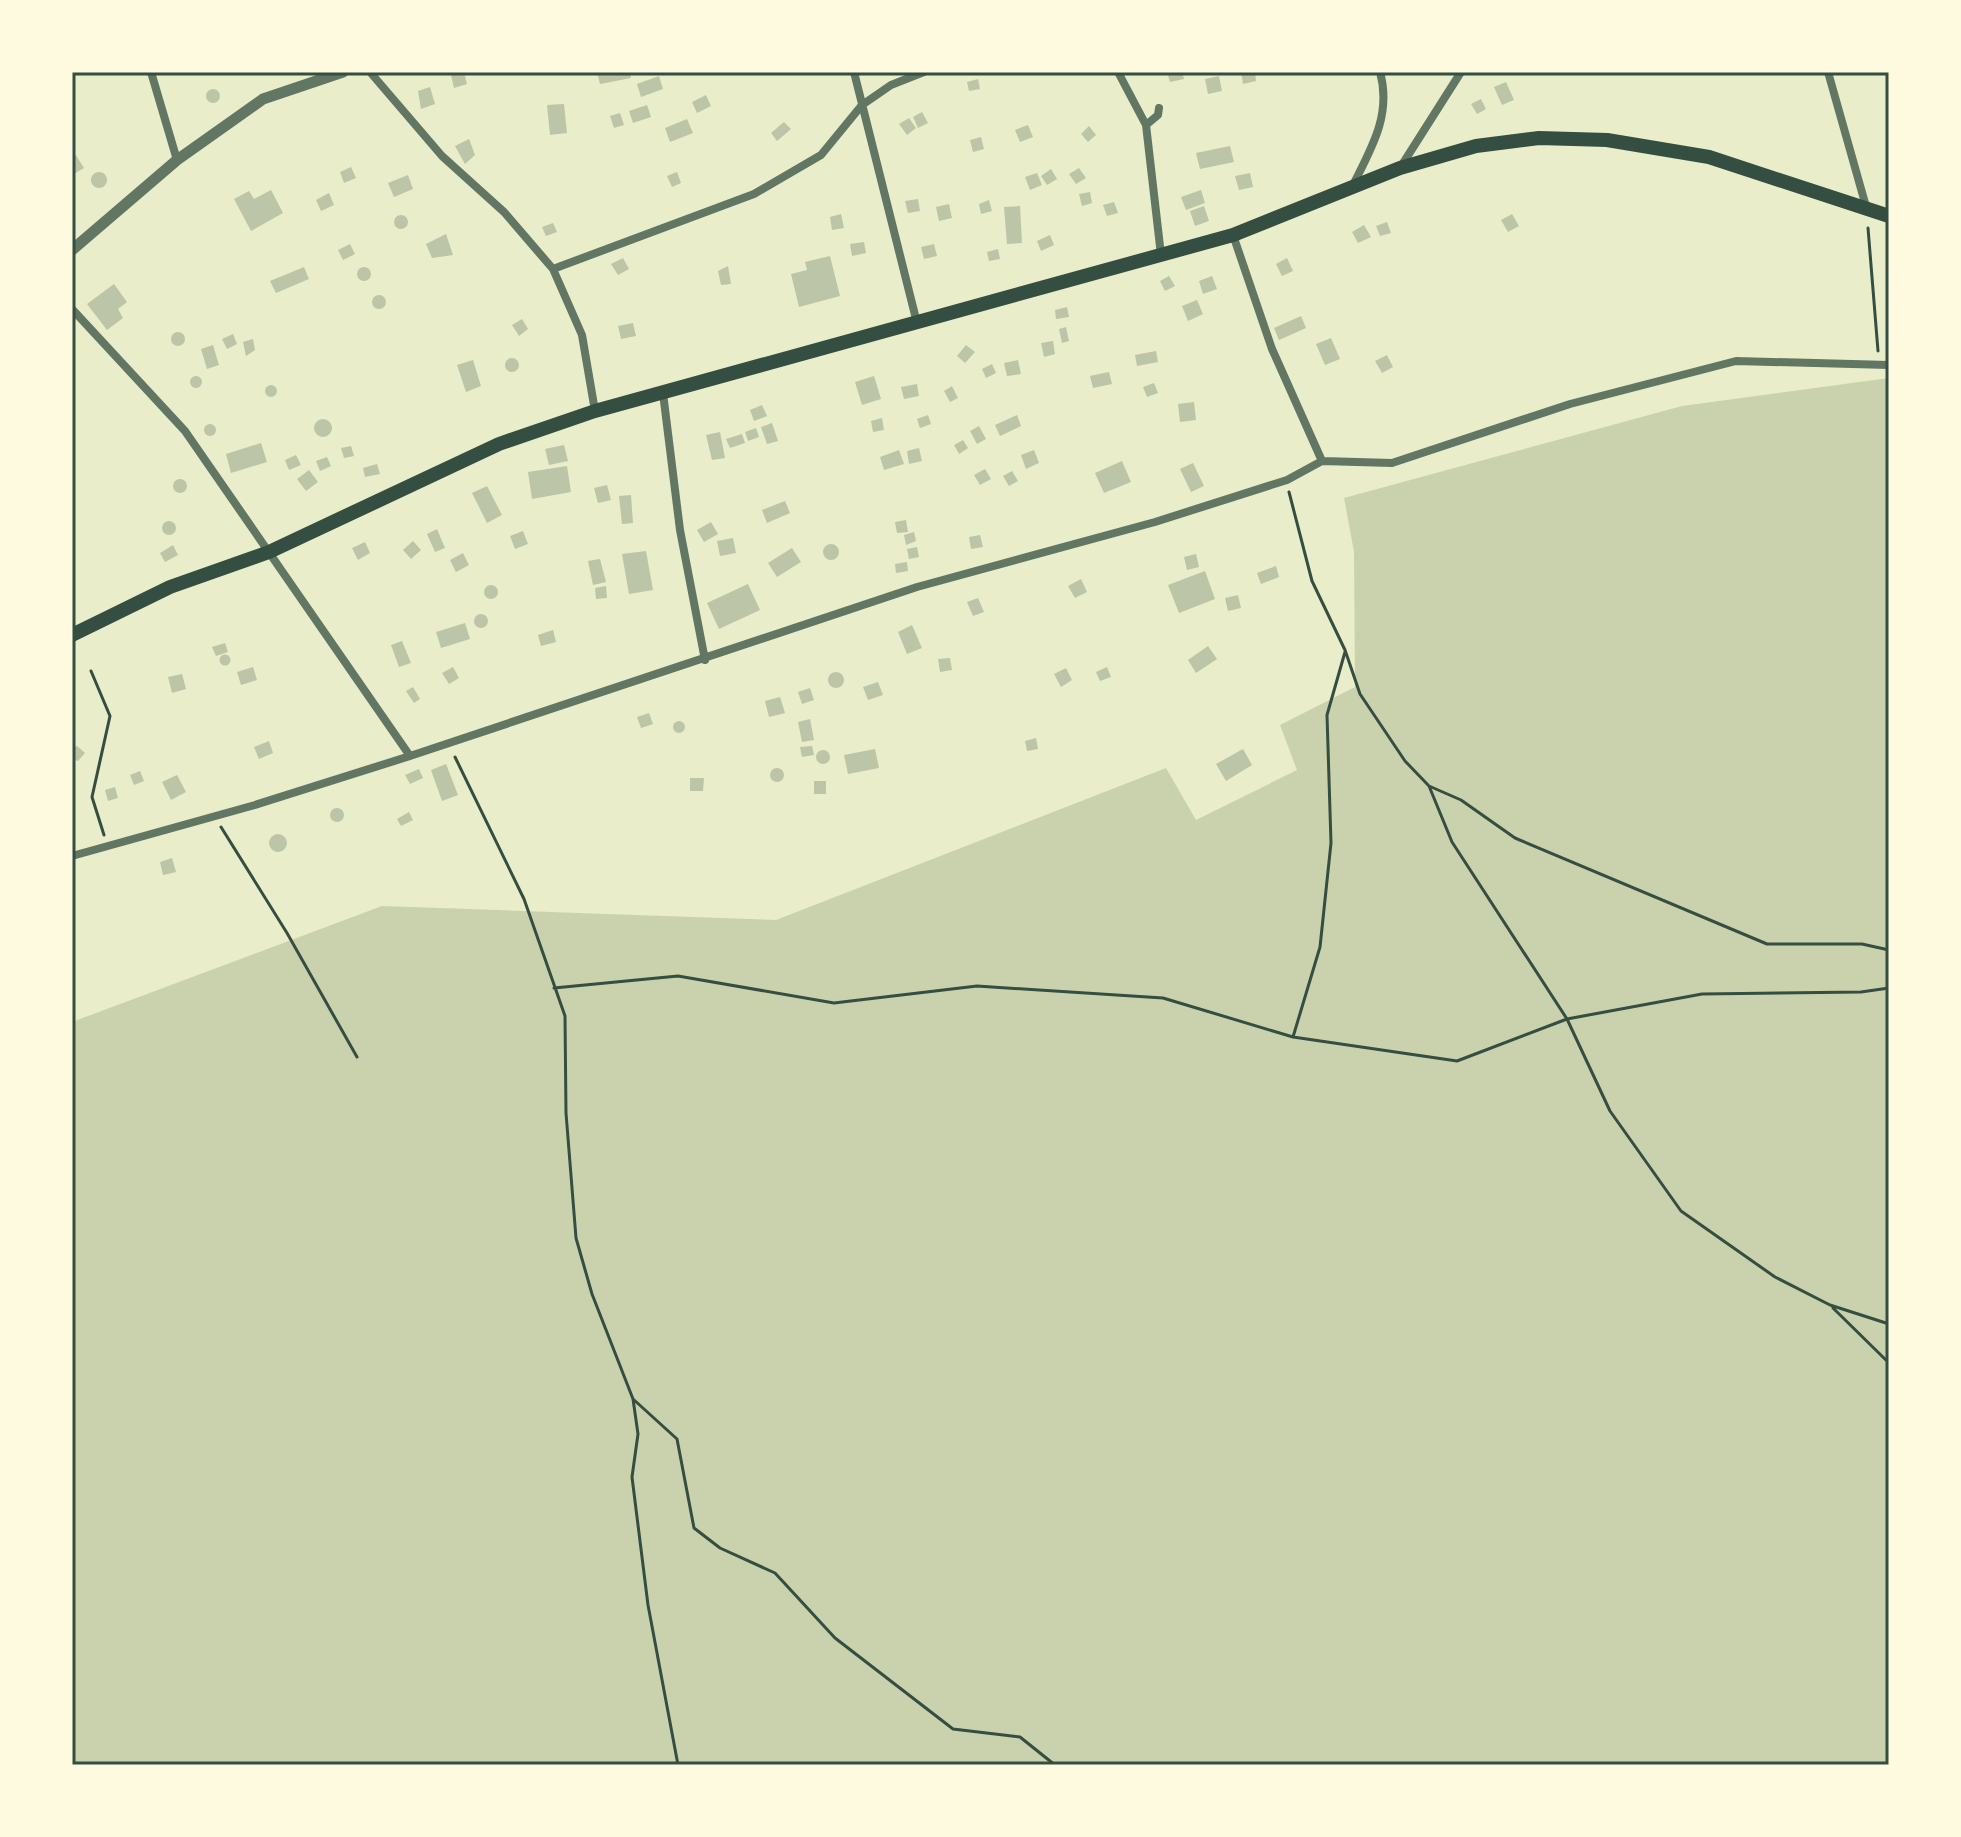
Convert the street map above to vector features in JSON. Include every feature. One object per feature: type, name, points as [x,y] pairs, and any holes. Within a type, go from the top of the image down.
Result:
[{"type":"main road","points":[[72,635],[170,587],[269,552],[499,444],[595,411],[1233,235],[1400,168],[1476,146],[1539,138],[1607,140],[1709,157],[1868,212],[1889,216]]},
{"type":"street","points":[[151,72],[177,160]]},
{"type":"street","points":[[72,250],[177,160],[263,99],[343,72]]},
{"type":"street","points":[[370,72],[442,156],[504,212],[553,269],[582,335],[595,411]]},
{"type":"street","points":[[854,72],[917,324]]},
{"type":"street","points":[[553,269],[754,194],[821,155],[862,105],[891,85],[924,72]]},
{"type":"street","points":[[1118,72],[1146,125],[1161,255]]},
{"type":"street","points":[[1352,188],[1379,133],[1386,94],[1380,72]]},
{"type":"street","points":[[1400,168],[1461,72]]},
{"type":"street","points":[[1828,72],[1868,212]]},
{"type":"street","points":[[1146,125],[1158,115],[1159,108]]},
{"type":"street","points":[[1233,235],[1272,349],[1322,461]]},
{"type":"street","points":[[72,309],[185,431],[410,756]]},
{"type":"street","points":[[72,856],[410,756],[917,587],[1016,558],[1102,538],[1287,480],[1322,461],[1392,463],[1570,404],[1736,361],[1889,365]]},
{"type":"street","points":[[663,393],[680,530],[705,660]]},
{"type":"path","points":[[1868,212],[1878,364]]},
{"type":"path","points":[[1287,480],[1312,581],[1345,650],[1360,694],[1405,761],[1429,786],[1452,842],[1567,1019],[1610,1111],[1681,1211],[1775,1277],[1830,1305],[1889,1324]]},
{"type":"path","points":[[1293,1037],[1320,947],[1331,843],[1327,715],[1345,650]]},
{"type":"path","points":[[91,671],[110,716],[92,797],[107,846]]},
{"type":"path","points":[[448,742],[524,899],[565,1016],[566,1113],[576,1238],[592,1294],[633,1399],[638,1434],[632,1477],[648,1605],[678,1765]]},
{"type":"path","points":[[1429,786],[1461,800],[1515,838],[1767,944],[1862,944],[1889,950]]},
{"type":"path","points":[[215,816],[287,933],[357,1057]]},
{"type":"path","points":[[554,988],[678,976],[834,1003],[977,986],[1163,998],[1293,1037],[1457,1061],[1567,1019],[1702,994],[1861,992],[1889,988]]},
{"type":"path","points":[[1830,1305],[1889,1363]]},
{"type":"path","points":[[633,1399],[677,1439],[694,1528],[720,1548],[775,1573],[835,1638],[953,1729],[1020,1737],[1055,1765]]},
{"type":"green space","points":[[1889,378],[1889,1765],[72,1765],[72,1022],[382,906],[776,920],[1166,768],[1196,820],[1297,770],[1280,725],[1355,687],[1354,552],[1344,498],[1682,406]]},
{"type":"building","points":[[464,72],[467,84],[454,88],[451,75]]},
{"type":"building","points":[[597,72],[630,72],[631,78],[600,84]]},
{"type":"building","points":[[1167,72],[1182,72],[1184,79],[1170,82]]},
{"type":"building","points":[[1241,72],[1255,72],[1256,81],[1243,84]]},
{"type":"building","points":[[659,76],[663,89],[641,97],[637,84]]},
{"type":"building","points":[[1219,76],[1222,91],[1208,94],[1205,79]]},
{"type":"building","points":[[978,79],[980,89],[969,91],[967,82]]},
{"type":"building","points":[[1506,82],[1514,100],[1502,105],[1494,87]]},
{"type":"building","points":[[430,87],[435,104],[421,109],[418,91]]},
{"type":"building","points":[[213,89],[220,96],[213,103],[206,96]]},
{"type":"building","points":[[706,95],[711,106],[697,113],[692,102]]},
{"type":"building","points":[[1481,99],[1486,109],[1477,114],[1471,104]]},
{"type":"building","points":[[564,104],[567,133],[550,135],[547,105]]},
{"type":"building","points":[[647,105],[651,117],[633,123],[629,111]]},
{"type":"building","points":[[922,112],[928,123],[918,128],[913,117]]},
{"type":"building","points":[[620,113],[624,125],[614,128],[610,116]]},
{"type":"building","points":[[909,118],[916,128],[907,135],[899,124]]},
{"type":"building","points":[[687,119],[693,133],[670,142],[665,128]]},
{"type":"building","points":[[784,122],[791,129],[777,141],[771,133]]},
{"type":"building","points":[[1028,125],[1033,137],[1020,142],[1015,130]]},
{"type":"building","points":[[1089,126],[1096,135],[1088,142],[1081,134]]},
{"type":"building","points":[[981,137],[984,149],[973,152],[970,140]]},
{"type":"building","points":[[469,139],[475,155],[465,164],[455,146]]},
{"type":"building","points":[[1230,146],[1234,162],[1200,169],[1196,153]]},
{"type":"building","points":[[72,149],[84,168],[72,175]]},
{"type":"building","points":[[351,167],[356,178],[344,183],[340,172]]},
{"type":"building","points":[[1079,168],[1086,178],[1076,184],[1069,174]]},
{"type":"building","points":[[1051,169],[1057,179],[1047,185],[1041,176]]},
{"type":"building","points":[[99,172],[105,174],[105,186],[99,188],[93,186],[91,180],[93,174]]},
{"type":"building","points":[[677,172],[681,183],[672,187],[667,176]]},
{"type":"building","points":[[1037,173],[1042,185],[1030,190],[1025,177]]},
{"type":"building","points":[[1250,173],[1253,187],[1239,190],[1235,176]]},
{"type":"building","points":[[408,175],[413,189],[394,197],[388,183]]},
{"type":"building","points":[[271,190],[283,213],[251,231],[234,199],[249,191],[254,199]]},
{"type":"building","points":[[1201,190],[1205,203],[1186,210],[1181,197]]},
{"type":"building","points":[[1090,192],[1092,203],[1082,206],[1079,194]]},
{"type":"building","points":[[329,193],[334,205],[321,211],[316,200]]},
{"type":"building","points":[[918,199],[920,211],[908,213],[905,201]]},
{"type":"building","points":[[989,200],[992,211],[981,214],[979,204]]},
{"type":"building","points":[[1114,202],[1118,213],[1107,216],[1103,205]]},
{"type":"building","points":[[949,204],[952,218],[939,221],[936,207]]},
{"type":"building","points":[[1020,206],[1022,243],[1007,244],[1004,207]]},
{"type":"building","points":[[1204,206],[1209,221],[1195,226],[1190,211]]},
{"type":"building","points":[[841,214],[844,228],[832,230],[830,217]]},
{"type":"building","points":[[1512,214],[1519,226],[1508,232],[1501,220]]},
{"type":"building","points":[[401,215],[408,222],[401,229],[394,222]]},
{"type":"building","points":[[1387,222],[1391,233],[1380,236],[1376,226]]},
{"type":"building","points":[[553,223],[557,232],[546,236],[542,227]]},
{"type":"building","points":[[1364,225],[1371,237],[1358,243],[1352,232]]},
{"type":"building","points":[[446,234],[453,255],[432,258],[426,244]]},
{"type":"building","points":[[1050,235],[1054,245],[1041,251],[1037,241]]},
{"type":"building","points":[[864,242],[866,253],[852,256],[850,244]]},
{"type":"building","points":[[350,244],[355,254],[343,260],[338,250]]},
{"type":"building","points":[[934,244],[937,256],[924,259],[921,247]]},
{"type":"building","points":[[998,249],[1000,259],[989,261],[987,252]]},
{"type":"building","points":[[830,256],[840,296],[799,307],[791,274],[807,270],[805,262]]},
{"type":"building","points":[[623,258],[629,269],[618,275],[611,264]]},
{"type":"building","points":[[1287,258],[1293,271],[1282,276],[1276,264]]},
{"type":"building","points":[[728,266],[731,284],[721,285],[718,271]]},
{"type":"building","points":[[304,267],[309,279],[276,293],[270,281]]},
{"type":"building","points":[[364,267],[371,274],[364,281],[357,274]]},
{"type":"building","points":[[1169,276],[1175,286],[1165,291],[1160,281]]},
{"type":"building","points":[[1212,276],[1217,289],[1203,294],[1199,281]]},
{"type":"building","points":[[114,284],[127,302],[118,309],[123,318],[107,330],[87,304]]},
{"type":"building","points":[[379,295],[386,302],[379,309],[372,302]]},
{"type":"building","points":[[1197,300],[1203,314],[1188,321],[1182,306]]},
{"type":"building","points":[[1067,307],[1069,317],[1056,319],[1055,310]]},
{"type":"building","points":[[1301,316],[1306,328],[1279,340],[1274,328]]},
{"type":"building","points":[[522,319],[528,329],[519,336],[512,325]]},
{"type":"building","points":[[633,323],[636,336],[621,339],[618,326]]},
{"type":"building","points":[[1066,327],[1069,341],[1062,343],[1059,329]]},
{"type":"building","points":[[178,332],[185,339],[178,346],[171,339]]},
{"type":"building","points":[[233,334],[237,344],[227,349],[222,339]]},
{"type":"building","points":[[1331,338],[1340,359],[1325,365],[1316,344]]},
{"type":"building","points":[[253,339],[255,350],[246,356],[243,342]]},
{"type":"building","points":[[1053,341],[1055,354],[1044,357],[1041,343]]},
{"type":"building","points":[[213,345],[219,365],[207,369],[201,349]]},
{"type":"building","points":[[966,345],[975,352],[965,363],[957,356]]},
{"type":"building","points":[[1156,351],[1158,362],[1137,366],[1135,355]]},
{"type":"building","points":[[1387,355],[1393,367],[1382,373],[1375,361]]},
{"type":"building","points":[[512,358],[519,365],[512,372],[505,365]]},
{"type":"building","points":[[473,360],[481,386],[466,392],[457,365]]},
{"type":"building","points":[[1018,360],[1021,374],[1007,376],[1004,363]]},
{"type":"building","points":[[992,364],[996,373],[986,378],[982,369]]},
{"type":"building","points":[[1109,372],[1112,384],[1093,388],[1090,376]]},
{"type":"building","points":[[196,376],[202,382],[196,388],[190,382]]},
{"type":"building","points":[[874,376],[881,399],[862,405],[855,382]]},
{"type":"building","points":[[1154,383],[1158,393],[1147,397],[1143,387]]},
{"type":"building","points":[[917,384],[919,396],[904,399],[901,387]]},
{"type":"building","points":[[271,385],[277,391],[271,397],[265,391]]},
{"type":"building","points":[[952,386],[958,398],[950,402],[944,391]]},
{"type":"building","points":[[1194,402],[1196,420],[1180,422],[1178,404]]},
{"type":"building","points":[[762,405],[767,416],[754,421],[750,410]]},
{"type":"building","points":[[928,415],[931,424],[920,428],[917,419]]},
{"type":"building","points":[[1017,415],[1021,426],[1000,436],[995,425]]},
{"type":"building","points":[[882,418],[884,430],[873,432],[871,421]]},
{"type":"building","points":[[319,419],[327,419],[332,428],[330,435],[319,437],[314,432],[314,424]]},
{"type":"building","points":[[772,423],[778,441],[767,444],[761,427]]},
{"type":"building","points":[[210,424],[216,430],[210,436],[204,430]]},
{"type":"building","points":[[979,426],[986,439],[977,444],[970,431]]},
{"type":"building","points":[[756,428],[759,437],[748,441],[745,432]]},
{"type":"building","points":[[720,432],[725,458],[712,460],[706,435]]},
{"type":"building","points":[[742,434],[745,443],[730,448],[726,439]]},
{"type":"building","points":[[963,440],[968,448],[959,454],[954,445]]},
{"type":"building","points":[[261,443],[267,462],[231,473],[226,454]]},
{"type":"building","points":[[564,445],[568,461],[549,465],[545,449]]},
{"type":"building","points":[[351,446],[354,456],[344,458],[341,448]]},
{"type":"building","points":[[919,448],[922,461],[909,464],[907,451]]},
{"type":"building","points":[[899,450],[904,464],[884,470],[880,457]]},
{"type":"building","points":[[1034,450],[1039,463],[1026,469],[1021,455]]},
{"type":"building","points":[[296,455],[301,465],[289,470],[285,460]]},
{"type":"building","points":[[327,457],[331,466],[320,471],[316,461]]},
{"type":"building","points":[[1122,461],[1131,482],[1104,493],[1095,473]]},
{"type":"building","points":[[1193,463],[1204,486],[1191,492],[1180,469]]},
{"type":"building","points":[[377,464],[380,474],[365,477],[363,468]]},
{"type":"building","points":[[567,466],[571,492],[532,499],[528,472]]},
{"type":"building","points":[[985,469],[991,479],[980,485],[974,475]]},
{"type":"building","points":[[309,470],[318,482],[306,491],[297,479]]},
{"type":"building","points":[[1012,471],[1018,481],[1009,486],[1003,476]]},
{"type":"building","points":[[180,479],[187,486],[180,493],[173,486]]},
{"type":"building","points":[[607,485],[611,500],[598,503],[594,488]]},
{"type":"building","points":[[487,486],[502,515],[487,523],[472,493]]},
{"type":"building","points":[[631,495],[633,523],[622,524],[619,496]]},
{"type":"building","points":[[785,501],[790,513],[767,523],[762,510]]},
{"type":"building","points":[[906,520],[908,532],[897,533],[895,522]]},
{"type":"building","points":[[169,521],[176,528],[169,535],[162,528]]},
{"type":"building","points":[[711,522],[718,534],[704,542],[697,530]]},
{"type":"building","points":[[437,529],[445,548],[435,552],[427,534]]},
{"type":"building","points":[[523,531],[528,544],[515,549],[510,536]]},
{"type":"building","points":[[914,532],[916,541],[906,545],[904,535]]},
{"type":"building","points":[[980,535],[983,547],[971,549],[969,537]]},
{"type":"building","points":[[733,538],[736,553],[720,556],[717,541]]},
{"type":"building","points":[[413,541],[421,550],[411,559],[403,550]]},
{"type":"building","points":[[365,542],[370,553],[358,560],[352,548]]},
{"type":"building","points":[[831,544],[839,552],[831,560],[823,552]]},
{"type":"building","points":[[173,545],[178,555],[165,562],[160,553]]},
{"type":"building","points":[[917,547],[919,557],[909,559],[907,549]]},
{"type":"building","points":[[792,548],[801,562],[777,577],[768,563]]},
{"type":"building","points":[[646,551],[653,590],[629,594],[622,554]]},
{"type":"building","points":[[463,553],[469,565],[456,572],[450,560]]},
{"type":"building","points":[[1196,554],[1199,567],[1187,570],[1184,557]]},
{"type":"building","points":[[600,559],[606,582],[593,585],[588,561]]},
{"type":"building","points":[[907,562],[908,571],[896,573],[895,564]]},
{"type":"building","points":[[1276,566],[1279,577],[1261,584],[1257,573]]},
{"type":"building","points":[[1205,571],[1215,599],[1179,613],[1168,585]]},
{"type":"building","points":[[1081,579],[1087,592],[1075,598],[1068,586]]},
{"type":"building","points":[[748,584],[760,610],[719,629],[707,603]]},
{"type":"building","points":[[491,585],[498,592],[491,599],[484,592]]},
{"type":"building","points":[[606,586],[607,598],[596,599],[595,588]]},
{"type":"building","points":[[1238,595],[1241,608],[1228,611],[1225,598]]},
{"type":"building","points":[[978,598],[984,612],[973,616],[967,602]]},
{"type":"building","points":[[481,614],[488,621],[481,628],[474,621]]},
{"type":"building","points":[[465,623],[470,639],[441,648],[436,632]]},
{"type":"building","points":[[912,625],[922,648],[907,654],[898,632]]},
{"type":"building","points":[[553,630],[556,642],[541,646],[538,635]]},
{"type":"building","points":[[402,641],[411,663],[399,667],[391,645]]},
{"type":"building","points":[[225,643],[228,652],[216,656],[212,647]]},
{"type":"building","points":[[1208,646],[1217,659],[1196,673],[1188,660]]},
{"type":"building","points":[[225,654],[231,660],[225,666],[219,660]]},
{"type":"building","points":[[950,658],[952,670],[940,672],[938,659]]},
{"type":"building","points":[[253,667],[257,680],[241,685],[237,672]]},
{"type":"building","points":[[453,667],[459,678],[449,684],[442,673]]},
{"type":"building","points":[[1107,667],[1111,677],[1100,681],[1096,672]]},
{"type":"building","points":[[1066,668],[1072,680],[1061,687],[1054,674]]},
{"type":"building","points":[[833,672],[839,672],[844,680],[842,686],[833,688],[828,683],[828,677]]},
{"type":"building","points":[[182,674],[186,689],[172,693],[168,677]]},
{"type":"building","points":[[878,682],[883,695],[868,700],[863,687]]},
{"type":"building","points":[[413,687],[420,699],[414,703],[406,691]]},
{"type":"building","points":[[810,688],[814,700],[802,704],[798,692]]},
{"type":"building","points":[[780,697],[785,713],[769,717],[765,701]]},
{"type":"building","points":[[649,713],[653,724],[641,728],[637,717]]},
{"type":"building","points":[[810,719],[814,740],[802,742],[798,722]]},
{"type":"building","points":[[679,721],[685,727],[679,733],[673,727]]},
{"type":"building","points":[[1036,738],[1038,749],[1027,751],[1025,741]]},
{"type":"building","points":[[269,741],[273,753],[259,759],[254,747]]},
{"type":"building","points":[[77,746],[85,753],[78,761],[72,759],[72,748]]},
{"type":"building","points":[[812,746],[814,755],[802,757],[800,747]]},
{"type":"building","points":[[875,749],[879,768],[848,774],[844,755]]},
{"type":"building","points":[[1243,749],[1252,765],[1226,781],[1216,764]]},
{"type":"building","points":[[823,750],[830,757],[823,764],[816,757]]},
{"type":"building","points":[[446,764],[458,795],[442,801],[431,770]]},
{"type":"building","points":[[777,768],[784,775],[777,782],[770,775]]},
{"type":"building","points":[[419,769],[423,778],[410,784],[405,775]]},
{"type":"building","points":[[140,771],[144,781],[134,785],[130,775]]},
{"type":"building","points":[[177,775],[186,792],[171,800],[162,782]]},
{"type":"building","points":[[690,778],[704,778],[703,791],[690,791]]},
{"type":"building","points":[[814,781],[826,781],[826,794],[814,794]]},
{"type":"building","points":[[115,787],[118,798],[108,801],[105,790]]},
{"type":"building","points":[[337,808],[344,815],[337,822],[330,815]]},
{"type":"building","points":[[409,812],[413,820],[401,826],[397,819]]},
{"type":"building","points":[[278,834],[287,843],[278,852],[269,843]]},
{"type":"building","points":[[172,858],[176,872],[163,875],[160,862]]}]
